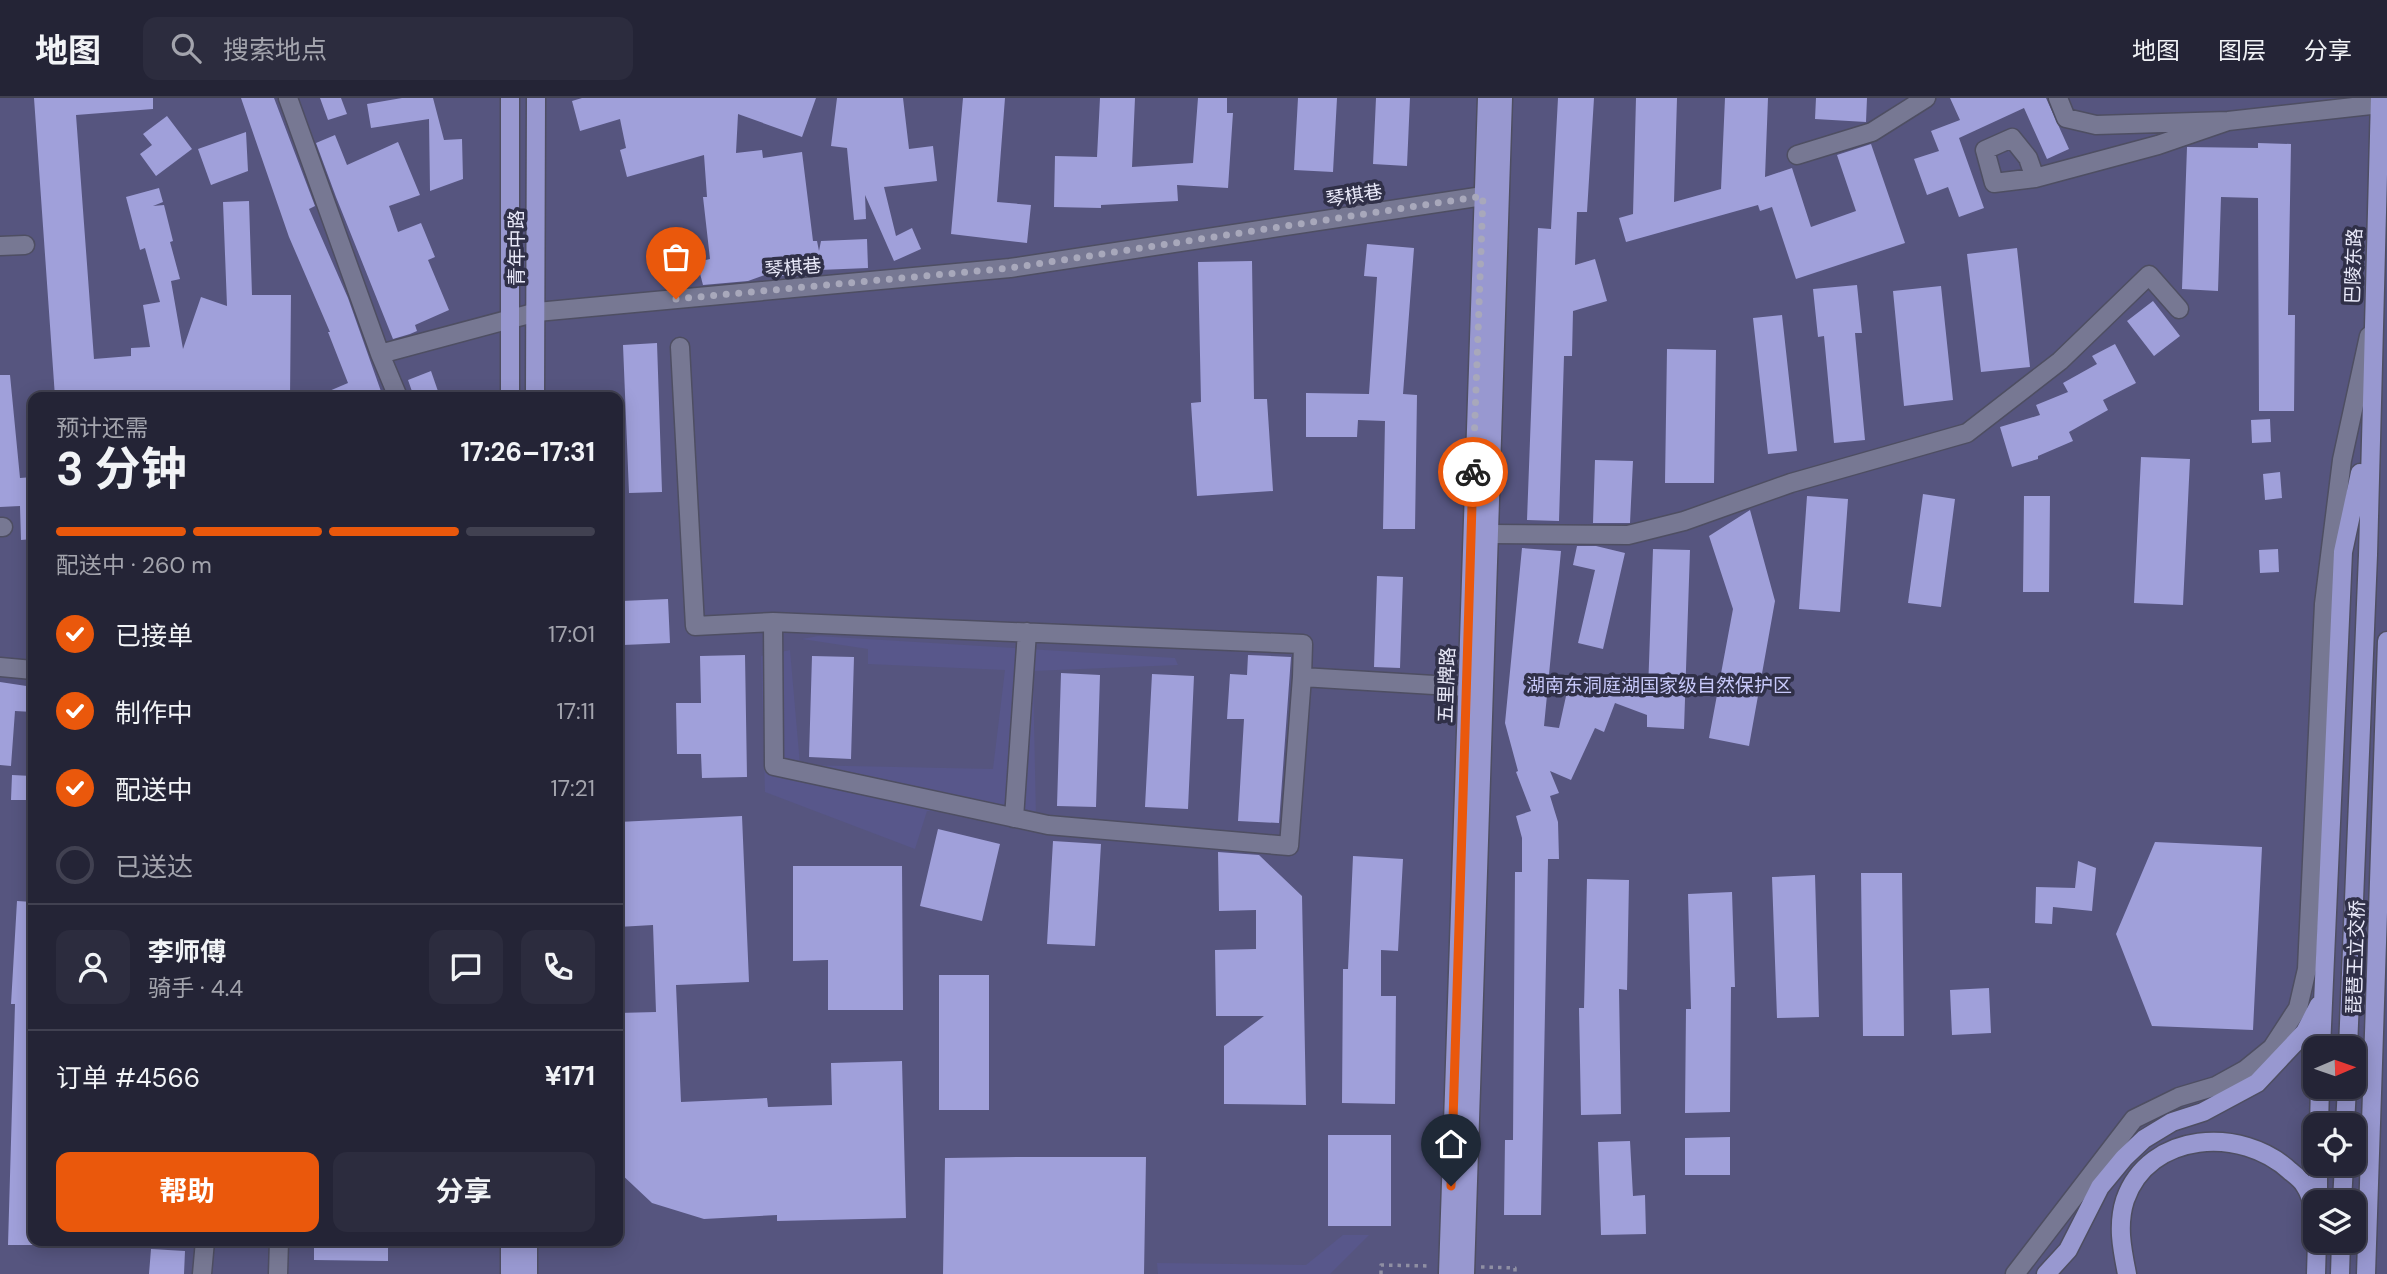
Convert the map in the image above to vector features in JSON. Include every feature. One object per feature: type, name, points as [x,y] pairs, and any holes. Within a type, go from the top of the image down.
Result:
[{"type":"main road","name":"青年中路","points":[[510,98],[510,392]]},
{"type":"main road","name":"青年中路","points":[[535,392],[536,98]]},
{"type":"main road","name":"五里牌路","points":[[1448,1274],[1487,98]]},
{"type":"main road","name":"五里牌路","points":[[1465,1274],[1503,98]]},
{"type":"main road","name":"巴陵东路","points":[[2369,435],[2380,101]]},
{"type":"main road","points":[[2321,1036],[2343,552],[2369,435]]},
{"type":"main road","points":[[2348,1036],[2368,555],[2369,435]]},
{"type":"main road","name":"琵琶王立交桥","points":[[2366,1274],[2387,641]]},
{"type":"main road","points":[[2046,1274],[2068,1250],[2100,1187],[2124,1158],[2144,1139],[2172,1122],[2203,1112],[2257,1083],[2305,1032],[2322,999]]},
{"type":"main road","points":[[2127,1274],[2120,1238],[2125,1199],[2156,1159],[2177,1148],[2222,1139],[2254,1146],[2282,1163],[2307,1190]]},
{"type":"main road","points":[[510,1246],[510,1274]]},
{"type":"main road","points":[[528,1246],[528,1274]]},
{"type":"main road","points":[[2316,1274],[2317,1253]]},
{"type":"main road","points":[[2340,1274],[2341,1253]]},
{"type":"street","points":[[288,98],[396,392]]},
{"type":"street","points":[[1797,155],[1872,132],[1926,98]]},
{"type":"street","points":[[2058,98],[2066,118],[2096,125],[2228,121],[2380,101]]},
{"type":"street","points":[[2035,178],[2158,145],[2228,121]]},
{"type":"street","name":"琴棋巷","points":[[380,354],[537,312],[1010,268],[1483,196]]},
{"type":"street","points":[[0,246],[25,245]]},
{"type":"street","points":[[1488,534],[1628,535],[1684,521],[1791,483],[1967,433],[2060,361],[2150,275],[2179,309]]},
{"type":"street","points":[[2015,1274],[2134,1119],[2179,1097],[2216,1086],[2245,1069],[2272,1048],[2298,1008],[2307,970],[2324,604],[2342,460],[2372,322]]},
{"type":"street","points":[[680,347],[695,626],[773,622],[1303,644],[1289,846],[1048,825],[774,766],[773,622]]},
{"type":"street","points":[[1014,818],[1027,632]]},
{"type":"street","points":[[0,667],[28,670]]},
{"type":"street","points":[[1302,677],[1467,687]]},
{"type":"street","points":[[202,1274],[205,1246]]},
{"type":"street","points":[[278,1274],[279,1246]]},
{"type":"path","points":[[1515,1268],[1515,1274]]},
{"type":"green space","name":"湖南东洞庭湖国家级自然保护区","points":[[0,98],[2387,98],[2387,1274],[0,1274]]},
{"type":"shaded area","points":[[818,636],[1175,658],[1178,665],[1033,671],[1036,818],[927,811],[915,849],[765,792],[761,656],[790,650],[800,765],[993,769],[1005,670],[868,664],[868,649],[802,639]]},
{"type":"shaded area","points":[[1343,1235],[1369,1235],[1330,1274],[1158,1274],[1157,1263],[1306,1265]]},
{"type":"building","points":[[34,98],[153,98],[153,109],[76,115],[94,359],[131,356],[131,348],[150,347],[143,305],[160,302],[145,248],[140,250],[126,197],[159,188],[163,202],[153,206],[164,205],[173,241],[170,242],[180,279],[171,281],[183,349],[201,297],[227,306],[223,202],[249,201],[252,295],[291,295],[290,392],[55,392]]},
{"type":"building","points":[[241,98],[274,98],[315,206],[309,209],[348,298],[381,392],[327,392],[348,383],[330,332],[289,237]]},
{"type":"building","points":[[320,98],[341,98],[347,114],[328,120]]},
{"type":"building","points":[[402,98],[433,98],[444,140],[462,139],[463,179],[430,191],[429,119],[371,128],[367,104]]},
{"type":"building","points":[[582,98],[816,98],[802,137],[738,114],[736,153],[762,150],[763,158],[802,152],[813,241],[817,241],[819,251],[821,241],[867,239],[868,268],[819,270],[819,266],[775,278],[773,272],[748,281],[703,285],[697,262],[710,259],[703,197],[707,197],[704,155],[627,177],[620,150],[626,148],[620,119],[580,131],[572,101]]},
{"type":"building","points":[[837,98],[903,98],[909,149],[933,146],[937,181],[884,187],[896,236],[912,228],[921,249],[894,261],[865,195],[866,219],[854,220],[847,148],[831,146]]},
{"type":"building","points":[[963,98],[1005,98],[997,202],[1031,205],[1027,243],[951,234]]},
{"type":"building","points":[[1100,98],[1135,98],[1132,167],[1193,163],[1198,98],[1227,98],[1227,113],[1233,113],[1228,188],[1177,185],[1178,201],[1101,205],[1101,208],[1054,207],[1055,156],[1097,157]]},
{"type":"building","points":[[1298,98],[1337,98],[1333,172],[1294,170]]},
{"type":"building","points":[[1376,98],[1410,98],[1407,166],[1373,164]]},
{"type":"building","points":[[1558,98],[1594,98],[1587,212],[1577,212],[1575,265],[1595,259],[1607,301],[1573,311],[1572,356],[1564,356],[1559,521],[1527,520],[1538,228],[1551,229]]},
{"type":"building","points":[[1636,98],[1677,98],[1674,202],[1721,189],[1725,98],[1768,98],[1765,177],[1792,168],[1811,227],[1856,211],[1837,155],[1871,144],[1905,243],[1796,279],[1772,207],[1760,211],[1758,205],[1626,242],[1619,218],[1633,214]]},
{"type":"building","points":[[1816,98],[1867,98],[1866,122],[1815,119]]},
{"type":"building","points":[[1950,98],[2046,98],[2069,149],[2047,159],[2024,108],[1959,138],[1984,208],[1959,217],[1948,187],[1927,195],[1914,159],[1939,151],[1931,131],[1960,120]]},
{"type":"building","points":[[167,116],[192,149],[156,176],[140,154],[152,145],[143,134]]},
{"type":"building","points":[[246,132],[248,171],[211,185],[198,149]]},
{"type":"building","points":[[335,135],[347,165],[398,142],[420,195],[389,206],[398,232],[421,223],[435,257],[428,260],[449,310],[415,325],[417,331],[410,334],[393,339],[336,197],[316,143]]},
{"type":"building","points":[[2258,143],[2291,144],[2288,315],[2295,315],[2294,411],[2259,411],[2258,198],[2221,197],[2218,291],[2182,289],[2187,147],[2258,148]]},
{"type":"building","points":[[1367,244],[1414,248],[1403,394],[1417,395],[1415,529],[1383,529],[1385,421],[1358,420],[1357,437],[1306,437],[1306,393],[1369,394],[1377,277],[1364,276]]},
{"type":"building","points":[[2017,248],[2030,367],[1981,372],[1967,254]]},
{"type":"building","points":[[1252,261],[1254,399],[1267,399],[1273,491],[1197,496],[1191,403],[1201,402],[1198,262]]},
{"type":"building","points":[[1857,285],[1862,333],[1855,333],[1865,440],[1834,443],[1824,336],[1818,337],[1813,289]]},
{"type":"building","points":[[1941,286],[1953,400],[1904,406],[1893,291]]},
{"type":"building","points":[[2153,301],[2180,336],[2154,356],[2127,321]]},
{"type":"building","points":[[1782,315],[1797,451],[1768,454],[1753,318]]},
{"type":"building","points":[[657,343],[662,492],[629,493],[623,345]]},
{"type":"building","points":[[2115,344],[2136,383],[2103,400],[2108,410],[2069,432],[2073,441],[2038,456],[2038,459],[2012,467],[2000,427],[2040,415],[2036,405],[2068,392],[2063,383],[2097,364],[2092,356]]},
{"type":"building","points":[[1667,349],[1716,350],[1714,483],[1665,483]]},
{"type":"building","points":[[431,371],[438,392],[412,392],[408,380]]},
{"type":"building","points":[[0,375],[10,375],[20,478],[28,477],[28,539],[21,540],[20,506],[0,507]]},
{"type":"building","points":[[2270,419],[2271,442],[2252,443],[2251,420]]},
{"type":"building","points":[[2141,457],[2190,459],[2183,605],[2134,603]]},
{"type":"building","points":[[1595,460],[1633,461],[1630,523],[1593,523]]},
{"type":"building","points":[[2280,472],[2282,498],[2265,500],[2263,474]]},
{"type":"building","points":[[1923,494],[1955,499],[1941,607],[1908,603]]},
{"type":"building","points":[[1807,496],[1848,499],[1840,612],[1799,609]]},
{"type":"building","points":[[2024,496],[2050,496],[2049,592],[2023,592]]},
{"type":"building","points":[[1750,510],[1775,601],[1749,746],[1709,738],[1733,609],[1709,536]]},
{"type":"building","points":[[1577,546],[1596,546],[1625,553],[1603,649],[1578,643],[1595,570],[1573,565]]},
{"type":"building","points":[[1522,548],[1561,551],[1544,726],[1559,728],[1568,687],[1597,690],[1603,675],[1648,691],[1653,549],[1690,550],[1684,729],[1647,727],[1647,715],[1615,703],[1604,732],[1595,728],[1571,780],[1550,771],[1559,793],[1550,796],[1558,822],[1559,859],[1548,859],[1541,1215],[1504,1215],[1505,1140],[1513,1140],[1515,872],[1522,872],[1522,838],[1516,816],[1531,811],[1516,772],[1518,771],[1505,723]]},
{"type":"building","points":[[2278,549],[2279,572],[2260,573],[2259,550]]},
{"type":"building","points":[[1377,576],[1403,577],[1400,668],[1374,667]]},
{"type":"building","points":[[668,599],[670,643],[623,645],[623,601]]},
{"type":"building","points":[[745,655],[747,777],[702,778],[701,754],[677,754],[676,703],[701,703],[700,656]]},
{"type":"building","points":[[1248,655],[1291,657],[1279,823],[1238,821],[1244,719],[1227,719],[1230,674],[1247,675]]},
{"type":"building","points":[[812,656],[854,657],[851,759],[809,757]]},
{"type":"building","points":[[1061,673],[1100,675],[1096,807],[1057,806]]},
{"type":"building","points":[[1152,674],[1194,676],[1188,809],[1145,807]]},
{"type":"building","points":[[0,682],[28,686],[28,712],[15,711],[11,766],[0,765]]},
{"type":"building","points":[[12,775],[28,776],[28,800],[11,800]]},
{"type":"building","points":[[742,816],[749,982],[676,985],[681,1102],[767,1098],[768,1107],[832,1105],[831,1063],[902,1061],[906,1218],[777,1221],[777,1215],[704,1219],[652,1203],[623,1176],[623,1013],[656,1012],[653,925],[623,927],[623,822]]},
{"type":"building","points":[[938,829],[1000,844],[982,921],[920,906]]},
{"type":"building","points":[[1053,841],[1101,844],[1095,946],[1047,944]]},
{"type":"building","points":[[2155,842],[2262,847],[2253,1030],[2152,1026],[2116,934]]},
{"type":"building","points":[[1218,852],[1259,855],[1302,896],[1306,1105],[1224,1104],[1224,1046],[1264,1016],[1216,1016],[1215,950],[1256,949],[1256,910],[1219,911]]},
{"type":"building","points":[[1353,856],[1403,859],[1398,951],[1381,950],[1381,996],[1396,996],[1395,1104],[1342,1103],[1343,969],[1348,969]]},
{"type":"building","points":[[2078,861],[2096,868],[2092,911],[2053,907],[2052,924],[2035,923],[2036,887],[2075,888]]},
{"type":"building","points":[[793,866],[902,866],[903,1010],[828,1010],[828,960],[793,961]]},
{"type":"building","points":[[1861,873],[1902,873],[1904,1036],[1863,1036]]},
{"type":"building","points":[[1815,875],[1819,1017],[1777,1018],[1772,877]]},
{"type":"building","points":[[1587,879],[1629,880],[1627,990],[1619,989],[1621,1114],[1581,1115],[1579,1008],[1584,1008]]},
{"type":"building","points":[[1732,892],[1735,987],[1731,987],[1730,1112],[1685,1113],[1686,1009],[1691,1009],[1688,894]]},
{"type":"building","points":[[17,901],[28,902],[28,1245],[8,1245],[15,1004],[11,1004]]},
{"type":"building","points":[[939,975],[989,975],[989,1110],[939,1110]]},
{"type":"building","points":[[1989,988],[1991,1033],[1952,1035],[1950,990]]},
{"type":"building","points":[[1328,1135],[1391,1135],[1391,1226],[1328,1226]]},
{"type":"building","points":[[1730,1137],[1730,1175],[1685,1175],[1685,1138]]},
{"type":"building","points":[[1630,1141],[1633,1196],[1645,1195],[1646,1234],[1601,1235],[1598,1142]]},
{"type":"building","points":[[1146,1157],[1144,1274],[943,1274],[945,1158]]},
{"type":"building","points":[[314,1246],[388,1246],[388,1261],[314,1260]]},
{"type":"building","points":[[151,1249],[185,1251],[184,1274],[149,1274]]},
{"type":"way so far","points":[[676,299],[1010,268],[1483,196],[1473,472]]},
{"type":"route","points":[[1451,1186],[1473,472]]}]
